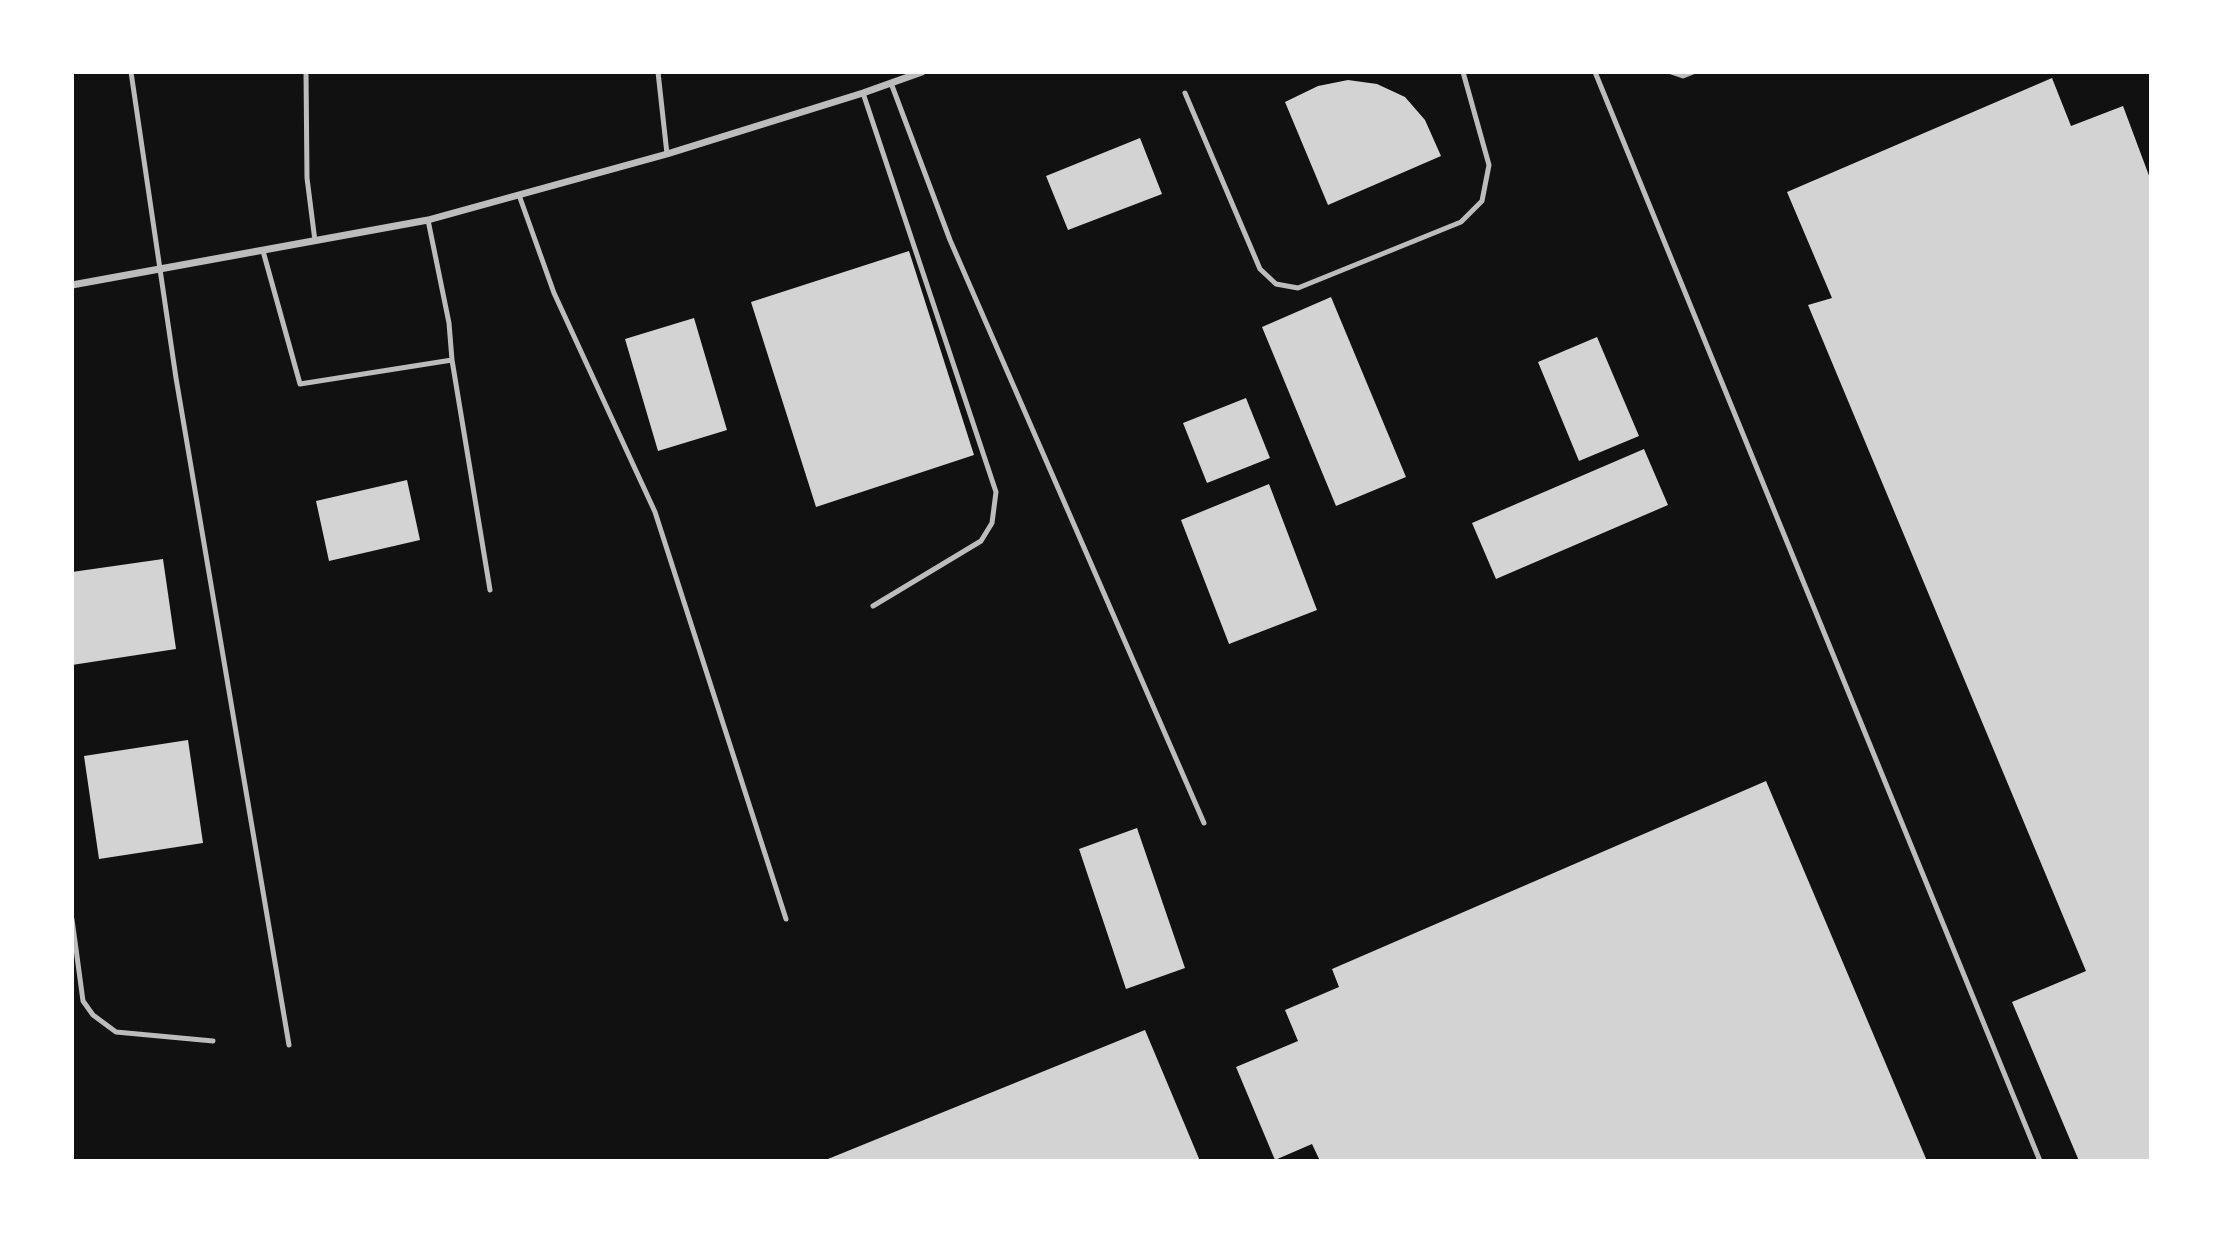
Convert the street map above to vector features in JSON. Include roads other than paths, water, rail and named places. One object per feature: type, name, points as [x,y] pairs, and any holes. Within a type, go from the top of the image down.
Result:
[{"type":"street","points":[[72,285],[428,220],[667,154],[922,72]]},
{"type":"lane","points":[[131,72],[176,378],[289,1045]]},
{"type":"lane","points":[[306,72],[307,178],[315,241]]},
{"type":"lane","points":[[658,72],[667,154]]},
{"type":"lane","points":[[1185,93],[1260,269],[1276,284],[1298,288],[1461,222],[1482,201],[1489,165],[1463,72]]},
{"type":"lane","points":[[1595,72],[2040,1161]]},
{"type":"lane","points":[[1671,72],[1684,76],[1693,72]]},
{"type":"lane","points":[[891,83],[950,240],[1204,823]]},
{"type":"lane","points":[[863,93],[996,492],[992,523],[981,541],[873,606]]},
{"type":"lane","points":[[519,195],[554,293],[655,512],[786,919]]},
{"type":"lane","points":[[428,220],[449,323],[452,360],[490,590]]},
{"type":"lane","points":[[263,251],[300,384],[452,360]]},
{"type":"lane","points":[[72,919],[83,1001],[93,1015],[116,1032],[213,1041]]}]
